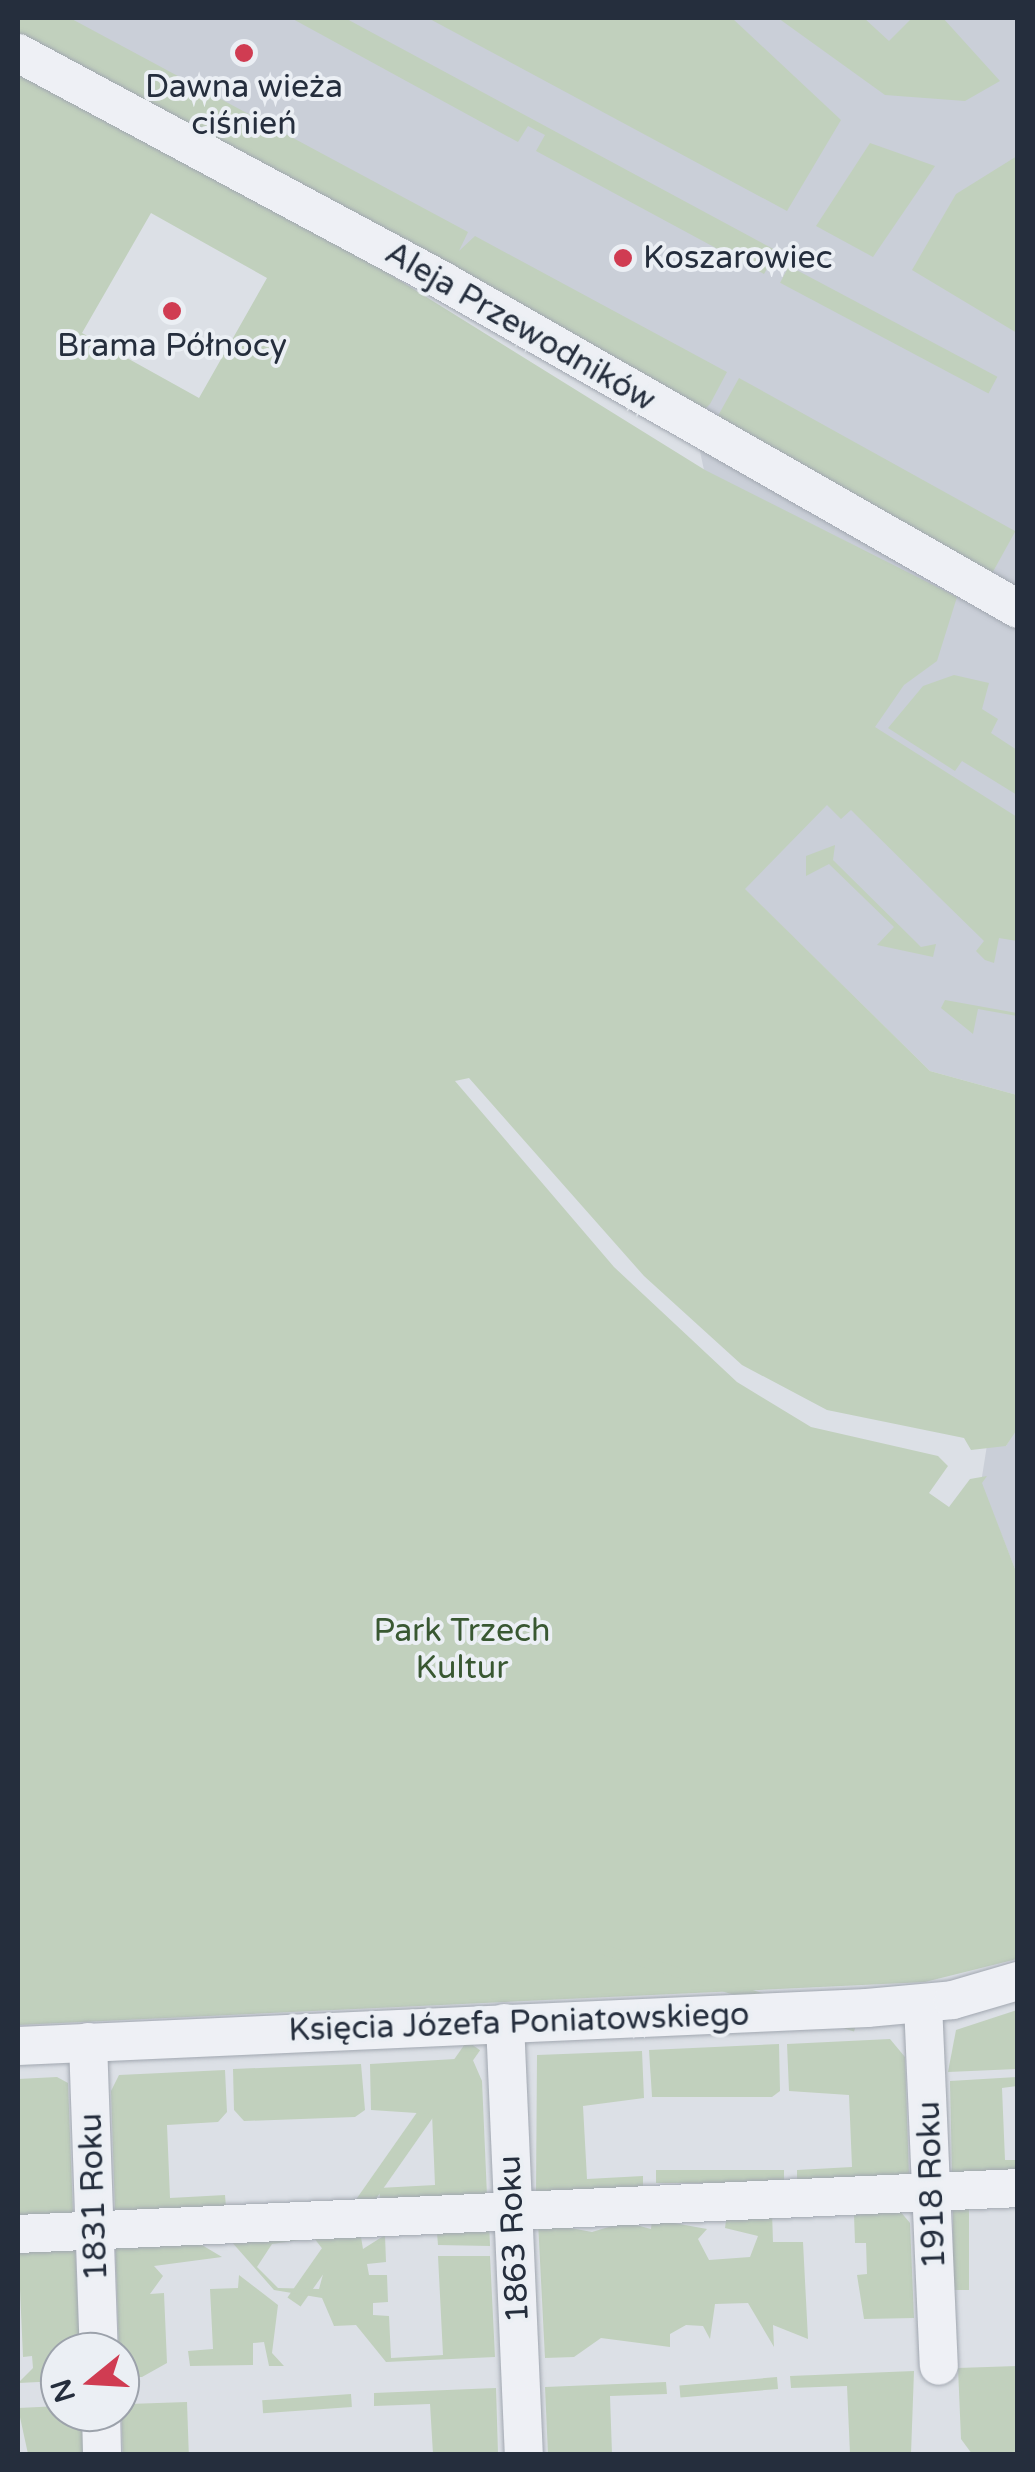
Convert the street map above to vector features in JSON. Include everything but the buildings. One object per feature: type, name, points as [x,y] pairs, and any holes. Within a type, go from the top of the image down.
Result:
[{"type":"street","name":"Aleja Przewodników","points":[[18,54],[443,281],[1018,609]]},
{"type":"street","name":"Księcia Józefa Poniatowskiego","points":[[18,2046],[923,2004],[1018,1981]]},
{"type":"street","name":"1918 Roku","points":[[923,2004],[939,2366]]},
{"type":"street","name":"1863 Roku","points":[[505,2022],[524,2454]]},
{"type":"street","name":"1831 Roku","points":[[88,2042],[99,2332]]},
{"type":"street","points":[[18,2234],[1018,2188]]},
{"type":"shaded area","points":[[18,18],[1017,18],[1017,1095],[930,1071],[628,775],[704,470],[695,428]]},
{"type":"shaded area","points":[[1017,1428],[1017,1574],[981,1483],[987,1445],[1006,1446]]},
{"type":"green space","points":[[18,18],[70,18],[468,232],[459,251],[475,236],[727,372],[701,413],[18,41]]},
{"type":"green space","points":[[291,18],[345,18],[777,251],[764,274],[536,151],[545,135],[528,126],[518,142]]},
{"type":"green space","points":[[428,18],[732,18],[841,120],[787,211]]},
{"type":"green space","points":[[778,18],[864,18],[889,41],[912,18],[943,18],[1000,81],[965,101],[885,95]]},
{"type":"green space","name":"Park Trzech Kultur","points":[[18,71],[288,211],[705,470],[957,597],[937,661],[904,685],[875,727],[1017,817],[1017,941],[999,938],[994,963],[985,960],[976,951],[984,941],[851,810],[841,819],[827,805],[745,889],[930,1071],[1017,1095],[1018,1428],[1006,1446],[971,1450],[964,1438],[827,1410],[742,1365],[644,1276],[469,1078],[455,1081],[614,1267],[737,1382],[811,1427],[938,1456],[948,1466],[929,1493],[949,1507],[970,1479],[987,1476],[982,1483],[1017,1574],[1017,1959],[925,1982],[18,2025]],"holes":[[[151,213],[267,278],[199,398],[82,333]]]},
{"type":"green space","points":[[870,143],[935,166],[873,257],[816,226]]},
{"type":"green space","points":[[1017,156],[1017,333],[912,270],[956,194]]},
{"type":"green space","points":[[789,266],[997,377],[988,394],[780,283]]},
{"type":"green space","points":[[739,378],[1015,531],[990,577],[714,423]]},
{"type":"green space","points":[[954,675],[989,683],[982,709],[998,719],[991,733],[1017,750],[1017,795],[962,761],[955,771],[888,728],[923,686]]},
{"type":"green space","points":[[835,845],[833,860],[921,947],[936,944],[933,957],[877,945],[894,927],[829,864],[806,876],[806,856]]},
{"type":"green space","points":[[945,1000],[1017,1016],[978,1009],[973,1034],[941,1008]]},
{"type":"green space","points":[[588,1940],[857,2022],[854,2032],[585,1949]]},
{"type":"green space","points":[[1017,2010],[1017,2069],[948,2072],[956,2030]]},
{"type":"green space","points":[[890,2039],[905,2057],[909,2176],[797,2182],[797,2170],[852,2167],[849,2095],[789,2091],[787,2044]]},
{"type":"green space","points":[[467,2041],[480,2050],[301,2307],[287,2297]]},
{"type":"green space","points":[[779,2044],[780,2091],[772,2097],[652,2097],[649,2050]]},
{"type":"green space","points":[[642,2051],[644,2098],[583,2106],[587,2179],[643,2176],[643,2189],[536,2193],[537,2055]]},
{"type":"green space","points":[[472,2058],[482,2081],[487,2196],[380,2200],[379,2188],[435,2185],[432,2114],[371,2110],[370,2064]]},
{"type":"green space","points":[[361,2064],[365,2110],[355,2117],[244,2121],[234,2110],[233,2069]]},
{"type":"green space","points":[[225,2070],[227,2112],[218,2122],[167,2125],[170,2198],[225,2195],[226,2207],[115,2212],[111,2091],[119,2075]]},
{"type":"green space","points":[[57,2077],[68,2083],[73,2214],[18,2216],[18,2079]]},
{"type":"green space","points":[[1017,2077],[1017,2086],[1002,2088],[1005,2160],[1017,2160],[1017,2172],[952,2175],[950,2081]]},
{"type":"green space","points":[[656,2170],[784,2170],[784,2183],[656,2183]]},
{"type":"green space","points":[[953,2203],[969,2203],[969,2290],[953,2290]]},
{"type":"green space","points":[[900,2211],[910,2223],[914,2318],[864,2319],[857,2275],[867,2274],[866,2243],[855,2243],[854,2215]]},
{"type":"green space","points":[[727,2212],[772,2212],[773,2242],[803,2242],[808,2339],[773,2325],[774,2347],[748,2303],[715,2304],[710,2339],[703,2326],[686,2325],[670,2334],[670,2347],[601,2338],[574,2357],[545,2358],[538,2222],[592,2232],[625,2222],[651,2229],[652,2219],[707,2229],[698,2239],[709,2260],[750,2257],[758,2236],[725,2228]]},
{"type":"green space","points":[[489,2220],[490,2246],[438,2245],[437,2233]]},
{"type":"green space","points":[[360,2231],[363,2249],[385,2235],[386,2262],[367,2264],[369,2275],[387,2275],[388,2302],[373,2303],[373,2315],[389,2316],[391,2358],[443,2355],[438,2256],[490,2256],[495,2357],[386,2362],[356,2325],[334,2326],[322,2298],[274,2290],[230,2240]],"holes":[[[314,2238],[328,2256],[319,2289],[278,2288],[257,2267],[272,2244]]]},
{"type":"green space","points":[[115,2239],[197,2242],[222,2257],[154,2266],[163,2276],[150,2294],[164,2293],[167,2363],[140,2377],[140,2332],[118,2332]]},
{"type":"green space","points":[[75,2242],[79,2332],[40,2332],[40,2382],[18,2383],[33,2368],[32,2356],[23,2357],[18,2244]]},
{"type":"green space","points":[[239,2275],[278,2305],[272,2353],[284,2366],[269,2366],[264,2342],[253,2343],[253,2365],[190,2366],[188,2351],[213,2349],[210,2289],[238,2288]]},
{"type":"green space","points":[[1017,2366],[1016,2453],[972,2454],[961,2439],[958,2368]]},
{"type":"green space","points":[[914,2371],[911,2454],[850,2454],[847,2386],[791,2388],[790,2376]]},
{"type":"green space","points":[[777,2377],[778,2389],[680,2397],[679,2386]]},
{"type":"green space","points":[[666,2382],[667,2394],[610,2396],[612,2454],[548,2454],[545,2387]]},
{"type":"green space","points":[[496,2388],[498,2454],[433,2454],[430,2404],[374,2406],[374,2393]]},
{"type":"green space","points":[[351,2394],[352,2407],[263,2413],[262,2400]]},
{"type":"green space","points":[[187,2402],[189,2454],[123,2454],[122,2432],[140,2432],[140,2404]]},
{"type":"green space","points":[[40,2407],[40,2432],[83,2432],[84,2454],[28,2454],[18,2408]]},
{"type":"place","name":"Dawna wieża ciśnień","points":[[244,53]]},
{"type":"place","name":"Koszarowiec","points":[[623,258]]},
{"type":"place","name":"Brama Północy","points":[[172,311]]}]
